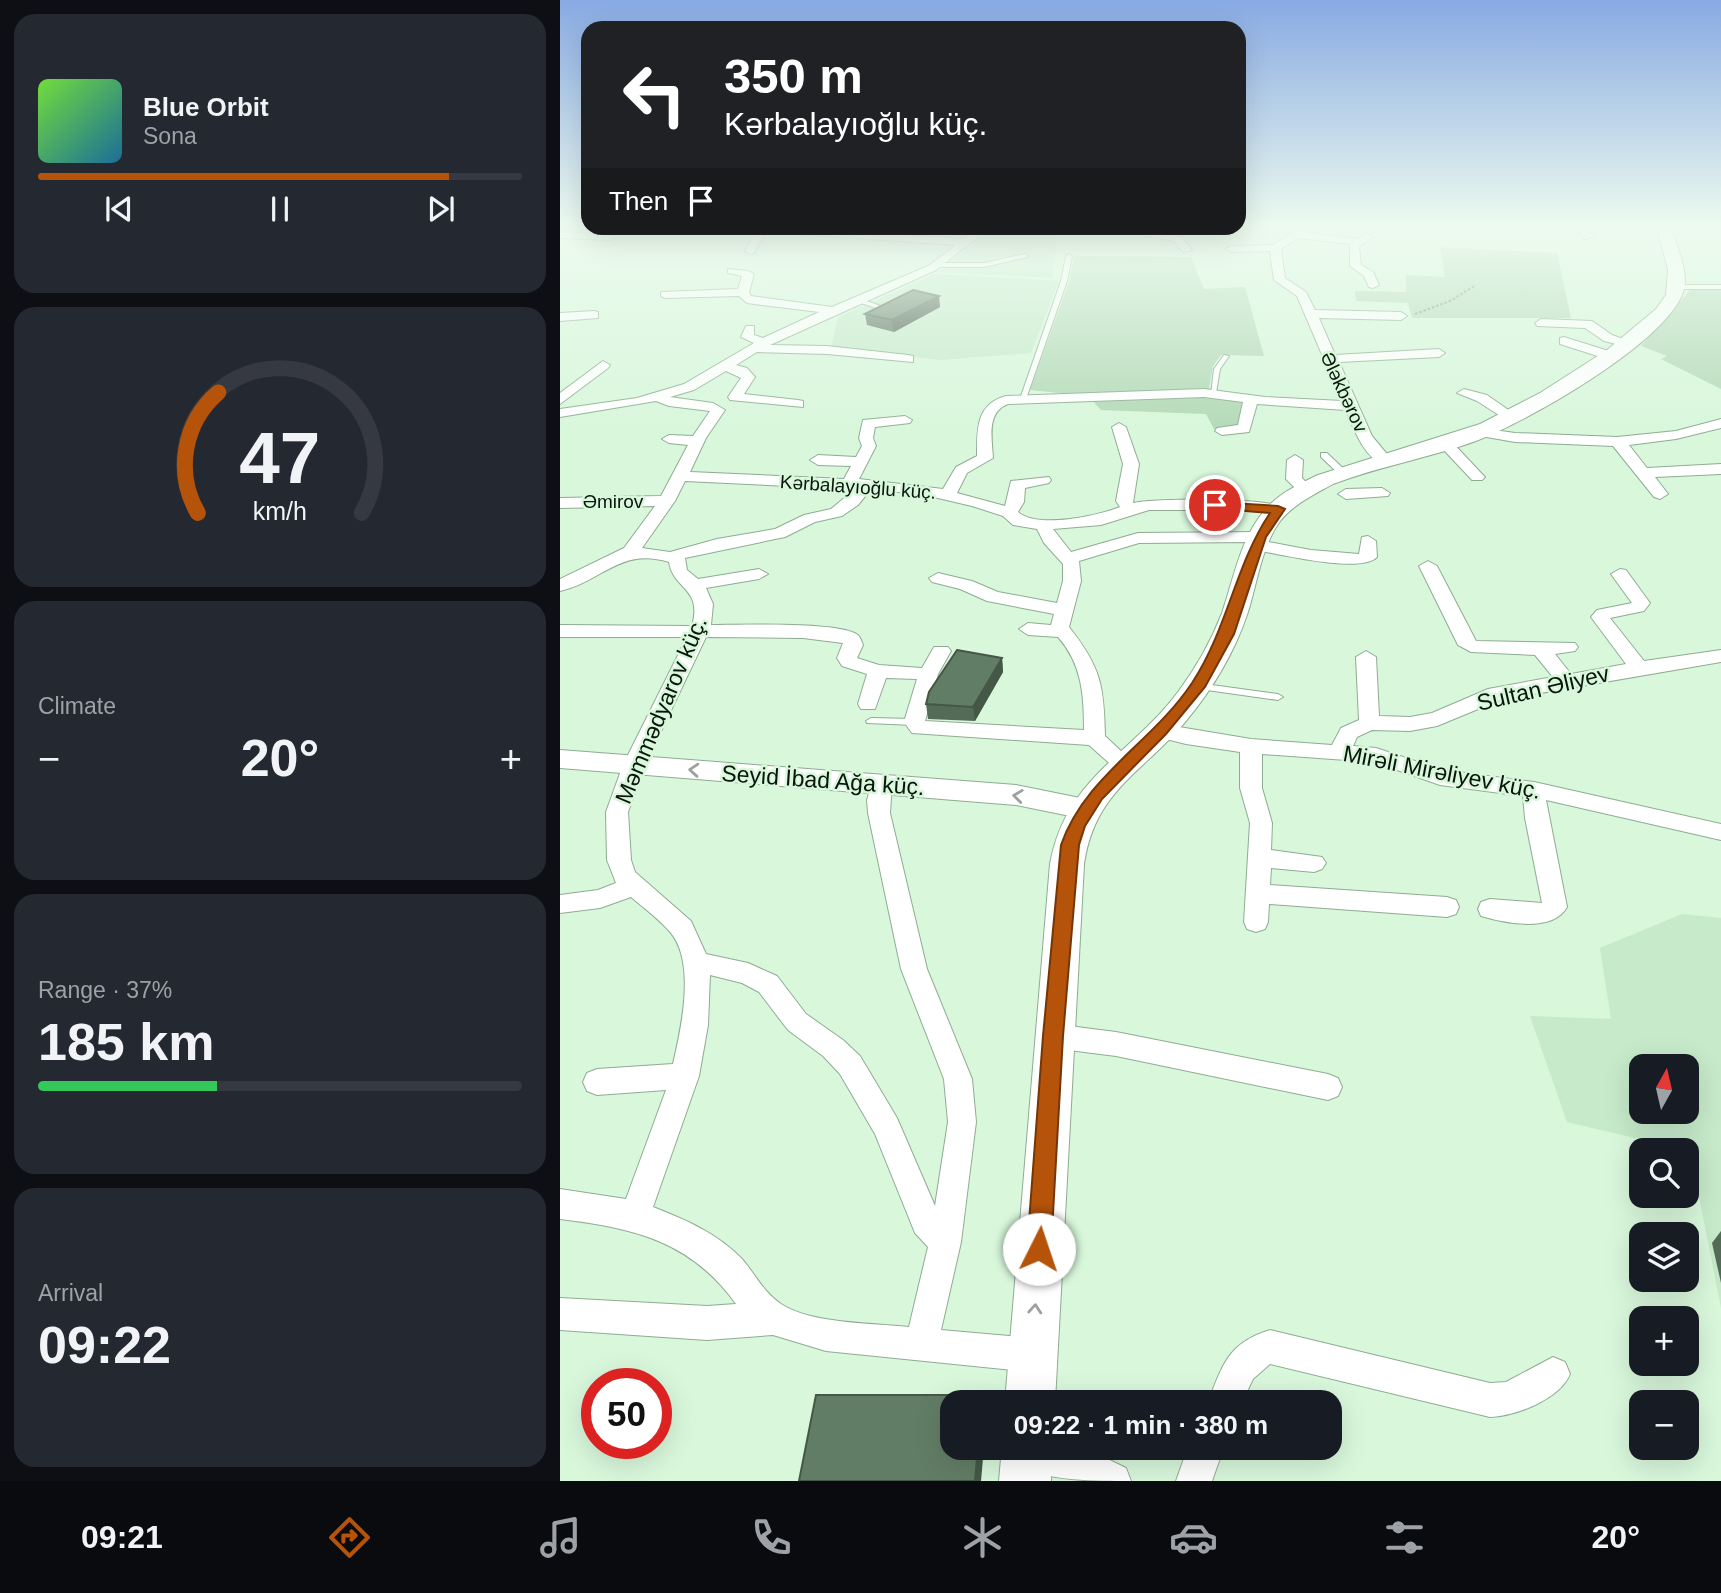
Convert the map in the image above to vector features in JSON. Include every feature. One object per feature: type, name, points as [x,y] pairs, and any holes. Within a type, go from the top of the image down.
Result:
[{"type":"main road","points":[[1031,1390],[1066,864],[1076,825],[1085,809],[1160,731],[1197,687],[1227,634],[1258,541],[1278,509],[1307,491],[1344,488],[1383,459],[1440,438],[1480,432],[1510,416],[1568,384],[1619,350],[1665,310],[1671,297]]},
{"type":"street","points":[[746,297],[836,311]]},
{"type":"street","points":[[560,412],[659,397],[689,387],[758,345],[868,297]]},
{"type":"street","name":"Ələkbərov","points":[[1302,297],[1364,437],[1383,459]]},
{"type":"street","points":[[1310,314],[1401,316]]},
{"type":"street","points":[[560,317],[594,315]]},
{"type":"street","points":[[1360,315],[1372,333]]},
{"type":"street","points":[[1541,323],[1588,324],[1608,338],[1619,350]]},
{"type":"street","points":[[750,329],[747,337],[758,345],[908,359]]},
{"type":"street","points":[[1564,341],[1619,350]]},
{"type":"street","points":[[1328,359],[1439,353]]},
{"type":"street","points":[[560,400],[603,365]]},
{"type":"street","points":[[724,366],[742,371],[748,377],[735,397],[798,404]]},
{"type":"street","points":[[948,494],[961,470],[985,458],[988,409],[999,402],[1023,398],[1213,393],[1251,400],[1351,406]]},
{"type":"street","points":[[1464,393],[1477,393],[1493,408],[1510,416]]},
{"type":"street","points":[[560,585],[630,552],[667,501],[697,441],[718,410],[669,402],[659,397]]},
{"type":"street","points":[[1222,431],[1244,429],[1251,400]]},
{"type":"street","points":[[630,552],[673,556],[727,542],[779,533],[810,518],[836,513],[852,502],[861,462],[869,446],[866,438],[868,423],[905,420]]},
{"type":"street","points":[[1480,432],[1511,437],[1619,443],[1676,436],[1721,423]]},
{"type":"street","points":[[1119,427],[1131,461],[1124,501],[1129,509]]},
{"type":"street","points":[[1440,438],[1477,477]]},
{"type":"street","points":[[669,439],[697,441]]},
{"type":"street","points":[[1619,443],[1660,494]]},
{"type":"street","points":[[818,460],[861,462]]},
{"type":"street","points":[[1294,460],[1294,479],[1307,491]]},
{"type":"street","points":[[1644,474],[1721,470]]},
{"type":"street","name":"Kərbalayıoğlu küç.","points":[[679,476],[858,484],[948,494],[1009,513],[1019,522],[1043,525],[1101,520],[1129,509],[1164,505],[1240,505],[1278,509]]},
{"type":"street","points":[[1009,513],[1016,502],[1017,484],[1043,480]]},
{"type":"street","points":[[1344,488],[1382,493]]},
{"type":"street","name":"Əmirov","points":[[560,503],[667,501]]},
{"type":"street","points":[[1101,520],[1117,549]]},
{"type":"street","points":[[1043,525],[1055,546],[1069,558],[1072,581],[1060,627],[1077,648],[1089,671],[1093,684],[1095,737]]},
{"type":"street","points":[[1069,558],[1117,549],[1158,536],[1258,541],[1311,555],[1363,559],[1368,557],[1368,541]]},
{"type":"street","name":"Məmmədyarov küç.","points":[[635,1216],[685,1076],[695,1025],[697,962],[682,928],[669,914],[633,886],[625,877],[619,860],[617,812],[634,765],[700,630],[705,608],[695,585],[679,572],[677,559],[673,556]]},
{"type":"street","points":[[573,562],[594,570]]},
{"type":"street","points":[[1429,566],[1465,641],[1471,646],[1541,650],[1568,647]]},
{"type":"street","points":[[1620,574],[1641,603],[1639,607],[1603,614],[1600,617],[1639,668]]},
{"type":"street","points":[[695,585],[759,575]]},
{"type":"street","points":[[938,578],[966,585],[993,597],[1064,610]]},
{"type":"street","points":[[560,632],[619,634],[768,629],[838,635],[851,639],[853,645],[847,658],[849,662],[878,671],[928,674]]},
{"type":"street","points":[[1028,629],[1062,632]]},
{"type":"street","points":[[1541,650],[1566,681]]},
{"type":"street","points":[[941,651],[928,674],[914,722],[919,728],[1095,737],[1125,765]]},
{"type":"street","name":"Sultan Əliyev","points":[[1369,723],[1410,724],[1437,719],[1488,696],[1721,656]]},
{"type":"street","points":[[1340,751],[1348,733],[1369,723],[1366,657]]},
{"type":"street","points":[[869,713],[878,671]]},
{"type":"street","name":"Mirəli Mirəliyev küç.","points":[[1160,731],[1251,746],[1363,752],[1394,759],[1440,777],[1534,790],[1721,832]]},
{"type":"street","points":[[1251,746],[1251,788],[1261,823],[1256,922]]},
{"type":"street","name":"Seyid İbad Ağa küç.","points":[[560,760],[1016,795],[1085,809]]},
{"type":"street","points":[[881,784],[877,800],[879,813],[914,969],[958,1079],[962,1122],[954,1194],[921,1345]]},
{"type":"street","points":[[1490,908],[1537,914],[1549,912],[1555,907],[1536,818],[1534,790]]},
{"type":"street","points":[[1260,858],[1314,863]]},
{"type":"street","points":[[560,904],[600,899],[633,886]]},
{"type":"street","points":[[1258,894],[1447,907]]},
{"type":"street","points":[[697,962],[748,974],[768,984],[797,1023],[833,1048],[850,1065],[887,1127],[926,1223],[945,1242]]},
{"type":"street","points":[[1053,1036],[1116,1044],[1328,1087]]},
{"type":"street","points":[[597,1082],[685,1076]]},
{"type":"street","points":[[560,1204],[635,1216],[663,1225],[696,1242],[730,1270],[750,1300],[774,1318],[811,1332],[1032,1356]]},
{"type":"street","points":[[560,1314],[707,1323],[774,1318]]},
{"type":"street","points":[[1230,1390],[1242,1364],[1255,1350],[1270,1347],[1490,1400],[1510,1399],[1553,1374]]},
{"type":"street","points":[[1070,1460],[1095,1469],[1113,1481]]},
{"type":"street","points":[[1194,1481],[1201,1460]]},
{"type":"lane","points":[[1023,398],[1058,297]]},
{"type":"lane","points":[[860,301],[885,309]]},
{"type":"lane","points":[[1213,393],[1217,369],[1226,356]]},
{"type":"lane","points":[[1324,455],[1344,488]]},
{"type":"lane","points":[[1197,687],[1278,697]]},
{"type":"lane","points":[[869,713],[914,722]]},
{"type":"path","points":[[1401,316],[1417,314],[1456,297]]},
{"type":"shaded area","points":[[883,297],[1053,297],[1031,353],[941,360],[831,348],[838,317]]},
{"type":"shaded area","points":[[1063,297],[1248,297],[1264,356],[1221,355],[1213,366],[1208,394],[1247,402],[1240,428],[1214,429],[1206,414],[1101,410],[1088,396],[1030,390]]},
{"type":"shaded area","points":[[1356,297],[1567,297],[1571,318],[1412,318],[1408,303],[1356,301]]},
{"type":"shaded area","points":[[1684,297],[1721,297],[1721,389],[1661,359],[1667,356],[1641,346]]},
{"type":"shaded area","points":[[1682,914],[1721,918],[1721,1308],[1699,1197],[1699,1138],[1635,1138],[1567,1122],[1530,1016],[1611,1019],[1600,948]]},
{"type":"building","points":[[899,297],[937,297],[892,320],[865,314]]},
{"type":"building","points":[[957,650],[1002,658],[973,707],[926,704],[929,692]]},
{"type":"building","points":[[816,1395],[940,1395],[940,1460],[977,1460],[975,1481],[799,1481]]},
{"type":"route","points":[[1039,1249],[1066,864],[1076,825],[1096,794],[1160,731],[1197,687],[1227,634],[1251,558],[1264,528],[1278,509],[1215,505]]}]
